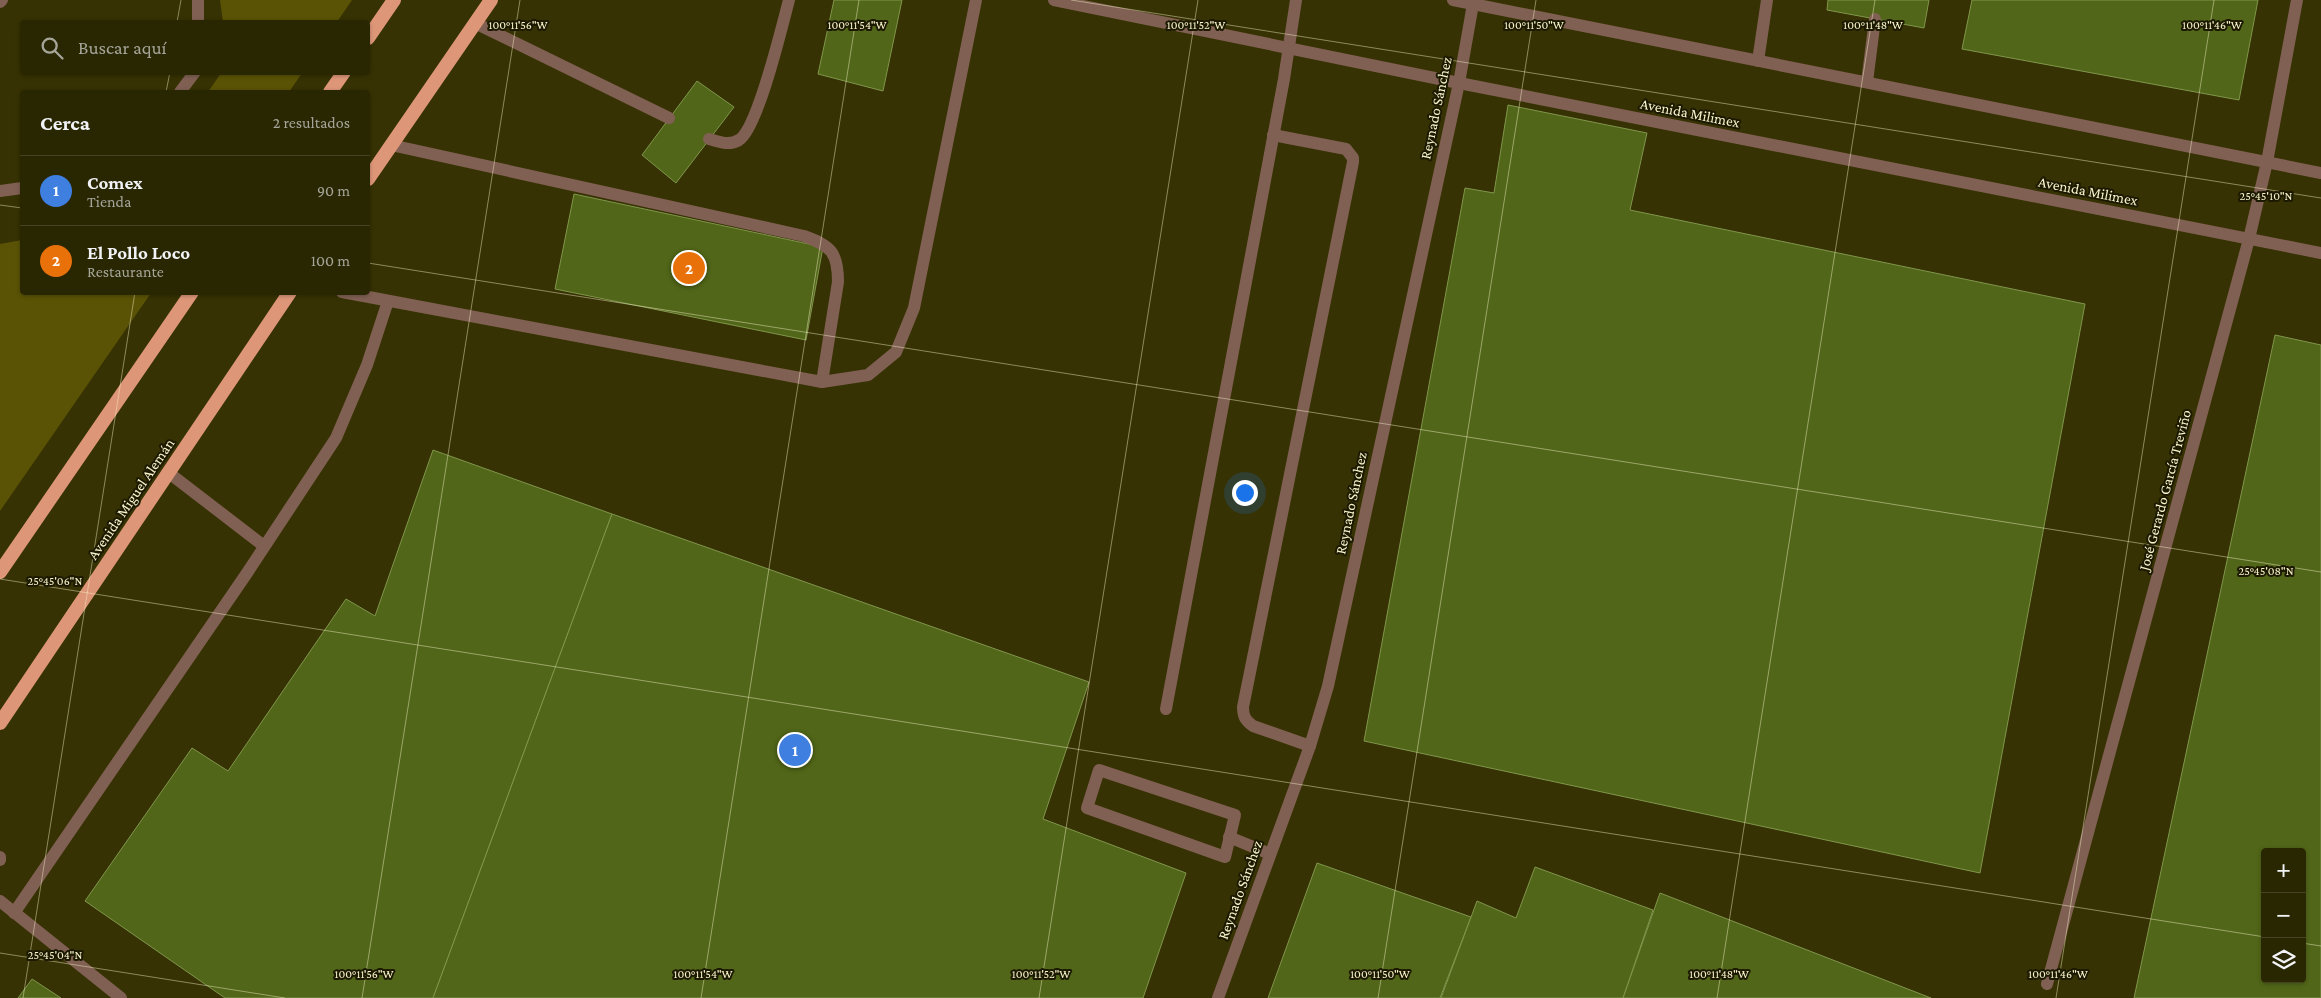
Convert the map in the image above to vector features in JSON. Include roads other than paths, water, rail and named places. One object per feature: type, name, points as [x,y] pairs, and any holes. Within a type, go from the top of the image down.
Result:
[{"type":"highway","points":[[370,35],[394,0]]},
{"type":"highway","points":[[370,176],[491,0]]},
{"type":"highway","points":[[331,90],[342,75]]},
{"type":"highway","points":[[0,572],[190,295]]},
{"type":"highway","name":"Avenida Miguel Alemán","points":[[0,723],[288,295]]},
{"type":"street","points":[[198,0],[198,20]]},
{"type":"street","points":[[709,139],[726,144],[739,140],[749,128],[761,96],[789,0]]},
{"type":"street","points":[[357,295],[822,382],[868,375],[896,352],[914,308],[976,0]]},
{"type":"street","name":"Avenida Milimex","points":[[1054,0],[1459,84],[2321,253]]},
{"type":"street","points":[[1166,709],[1289,48],[1296,0]]},
{"type":"street","points":[[1453,0],[2321,173]]},
{"type":"street","points":[[1758,61],[1767,0]]},
{"type":"street","name":"José Gerardo García Treviño","points":[[2047,984],[2250,239],[2267,162],[2297,0]]},
{"type":"street","name":"Reynado Sánchez","points":[[1218,998],[1310,746],[1328,686],[1459,84],[1472,4]]},
{"type":"street","points":[[1867,82],[1875,19]]},
{"type":"street","points":[[475,23],[669,118]]},
{"type":"street","points":[[182,90],[194,75]]},
{"type":"street","points":[[1273,135],[1346,149],[1353,158],[1243,707],[1243,714],[1253,726],[1310,746]]},
{"type":"street","points":[[391,145],[804,236],[823,244],[833,252],[838,267],[838,282],[822,382]]},
{"type":"street","points":[[0,191],[20,188]]},
{"type":"street","points":[[14,913],[336,438],[367,365],[388,301]]},
{"type":"street","points":[[169,472],[264,546]]},
{"type":"street","points":[[1099,770],[1235,815],[1229,837],[1225,857],[1087,808],[1099,770]]},
{"type":"street","points":[[1229,837],[1270,854]]},
{"type":"street","points":[[0,901],[121,998]]},
{"type":"place","name":"El Pollo Loco","points":[[689,268]]},
{"type":"place","name":"Comex","points":[[795,750]]}]
